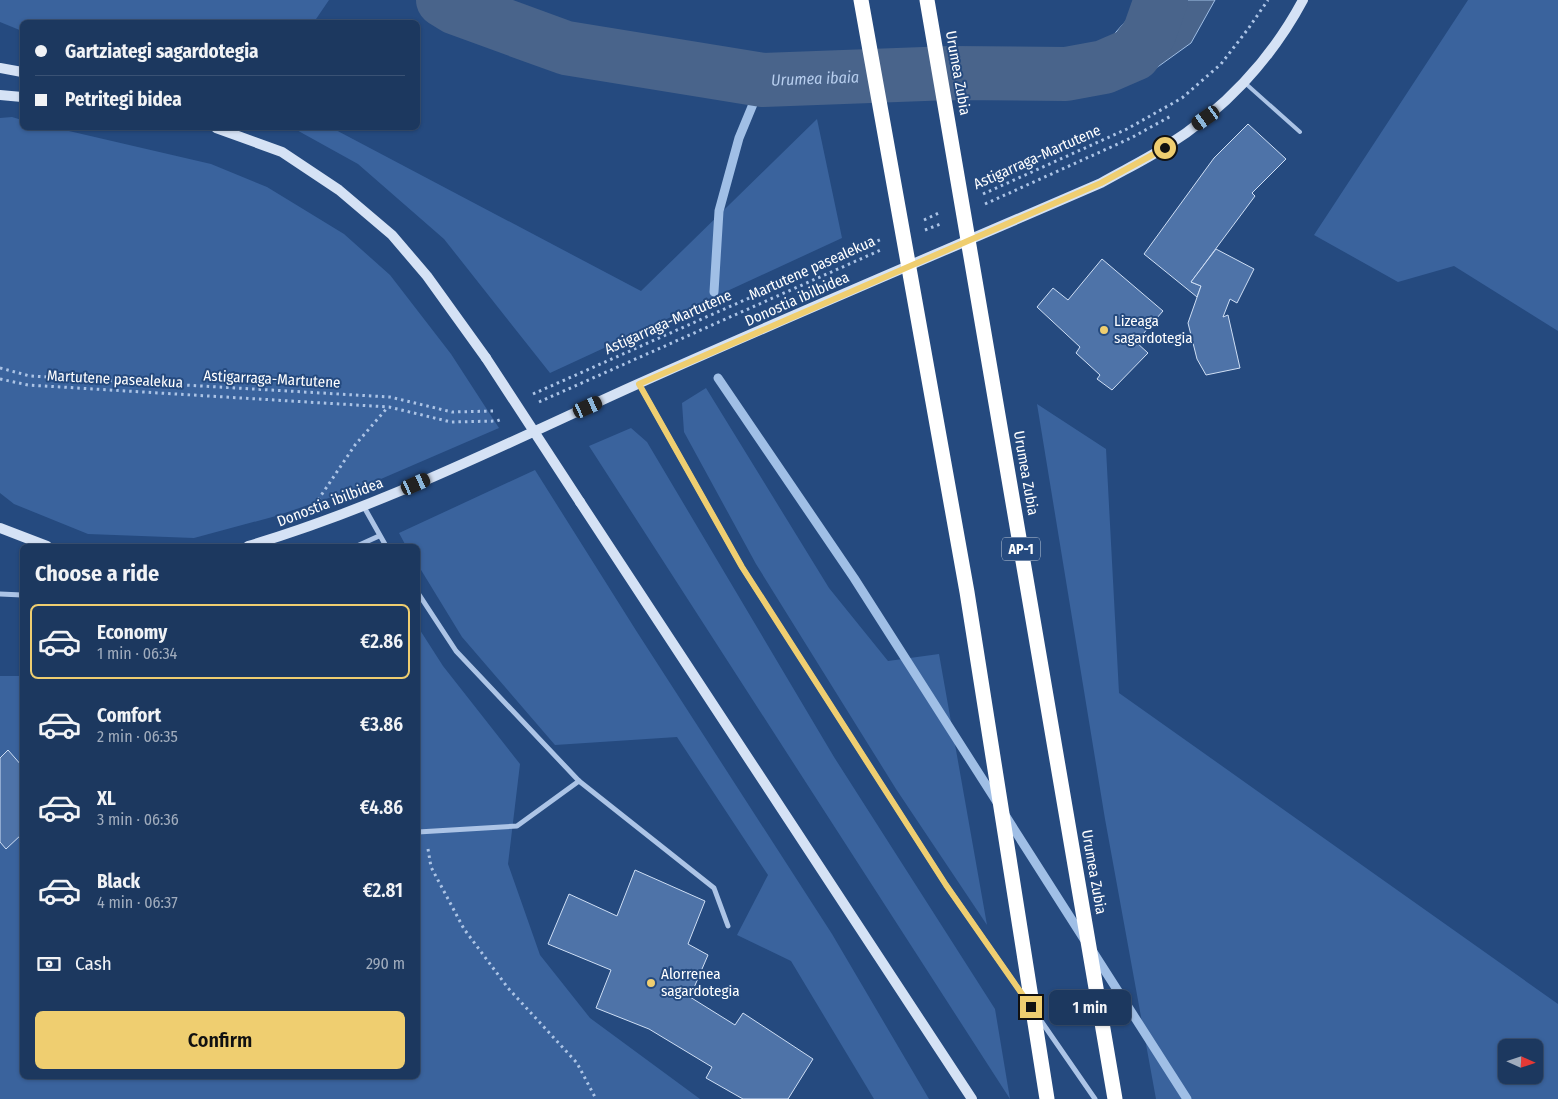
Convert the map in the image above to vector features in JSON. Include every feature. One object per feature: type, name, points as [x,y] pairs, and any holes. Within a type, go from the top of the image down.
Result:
[{"type":"highway","points":[[861,0],[967,592],[1047,1099]]},
{"type":"highway","name":"Urumea Zubia","points":[[928,0],[1115,1099]]},
{"type":"main road","name":"Donostia ibilbidea","points":[[255,544],[299,531],[364,507],[639,384],[1101,183],[1165,148],[1206,118],[1245,83],[1290,24],[1303,0]]},
{"type":"main road","points":[[2,67],[20,72]]},
{"type":"main road","points":[[0,95],[20,97]]},
{"type":"main road","points":[[222,130],[282,152],[339,190],[392,235],[427,276],[486,358],[972,1099]]},
{"type":"main road","points":[[0,528],[42,544]]},
{"type":"street","points":[[639,384],[748,576],[946,885],[1095,1099]]},
{"type":"street","points":[[364,507],[385,544]]},
{"type":"street","points":[[362,544],[380,536]]},
{"type":"street","points":[[0,594],[20,595]]},
{"type":"street","points":[[420,596],[456,651],[579,781],[714,888],[728,926]]},
{"type":"street","points":[[420,832],[518,826],[579,781]]},
{"type":"lane","points":[[1245,83],[1300,132]]},
{"type":"path","name":"Astigarraga-Martutene","points":[[982,194],[1127,130],[1182,98],[1221,64],[1268,0]]},
{"type":"path","points":[[977,207],[1131,138],[1172,115]]},
{"type":"path","points":[[919,222],[946,210]]},
{"type":"path","points":[[923,231],[950,219]]},
{"type":"path","name":"Astigarraga-Martutene","points":[[531,395],[883,238]]},
{"type":"path","name":"Martutene pasealekua","points":[[533,405],[887,248]]},
{"type":"path","name":"Astigarraga-Martutene","points":[[0,368],[30,376],[390,397],[452,412],[495,411],[504,407]]},
{"type":"path","name":"Martutene pasealekua","points":[[0,379],[28,385],[389,407],[451,422],[497,421],[506,417]]},
{"type":"path","points":[[299,531],[355,445],[389,407]]},
{"type":"path","points":[[425,832],[431,867],[464,929],[508,988],[577,1063],[596,1099]]},
{"type":"shaded area","points":[[0,0],[329,0],[315,20],[20,20],[20,30],[0,22]]},
{"type":"shaded area","points":[[1136,0],[1215,0],[1191,43],[1145,76],[1060,74],[1101,49],[1132,14]]},
{"type":"shaded area","points":[[1468,0],[1558,0],[1558,331],[1454,266],[1398,282],[1314,235]]},
{"type":"shaded area","points":[[12,117],[20,119],[20,130],[65,130],[211,164],[267,187],[344,234],[390,275],[451,354],[499,428],[367,485],[276,516],[194,538],[88,534],[14,504],[0,493],[0,118]]},
{"type":"shaded area","points":[[817,119],[842,238],[550,373],[444,239],[358,164],[297,130],[336,130],[641,291]]},
{"type":"shaded area","points":[[706,388],[829,588],[888,661],[939,654],[987,925],[896,789],[756,564],[684,432],[682,403]]},
{"type":"shaded area","points":[[1037,404],[1106,449],[1119,693],[1558,1004],[1558,1099],[1156,1099],[1105,819]]},
{"type":"shaded area","points":[[631,428],[647,442],[834,757],[995,1009],[1010,1099],[589,446]]},
{"type":"shaded area","points":[[535,470],[832,934],[929,1099],[874,1099],[791,961],[737,935],[768,875],[677,737],[555,745],[462,637],[420,568],[420,544],[405,544],[399,533]]},
{"type":"shaded area","points":[[420,630],[443,666],[520,764],[508,864],[540,955],[590,1018],[700,1099],[0,1099],[0,676],[20,676],[20,1079],[420,1079]]},
{"type":"building","points":[[1248,124],[1286,159],[1252,193],[1255,196],[1191,282],[1201,286],[1197,297],[1144,254],[1214,158]]},
{"type":"building","points":[[1216,249],[1254,269],[1237,303],[1230,299],[1223,317],[1228,315],[1240,368],[1206,375],[1197,359],[1188,323],[1201,286],[1191,282]]},
{"type":"building","name":"Lizeaga sagardotegia","points":[[1102,259],[1163,311],[1136,342],[1148,353],[1112,390],[1097,379],[1100,375],[1076,353],[1080,347],[1037,307],[1053,288],[1068,300]]},
{"type":"building","points":[[8,750],[20,764],[20,836],[6,849],[0,842],[0,758]]},
{"type":"building","name":"Alorrenea sagardotegia","points":[[635,870],[705,901],[688,944],[708,955],[690,997],[735,1025],[743,1013],[813,1059],[788,1099],[743,1099],[706,1078],[712,1067],[649,1029],[596,1008],[611,970],[548,944],[569,894],[617,916]]},
{"type":"waterway","name":"Urumea ibaia","points":[[443,0],[456,8],[566,48],[763,80],[951,73],[1066,74],[1104,67],[1134,54],[1149,34],[1161,0]]},
{"type":"waterway","points":[[714,292],[719,211],[739,138],[763,80]]},
{"type":"waterway","points":[[718,378],[854,578],[997,802]]},
{"type":"waterway","points":[[1005,815],[1084,939]]},
{"type":"waterway","points":[[1093,952],[1187,1099]]},
{"type":"place","name":"Lizeaga sagardotegia","points":[[1104,330]]},
{"type":"place","name":"Alorrenea sagardotegia","points":[[651,983]]},
{"type":"route","points":[[1031,1007],[946,885],[742,567],[639,384],[1101,183],[1165,148]]}]
